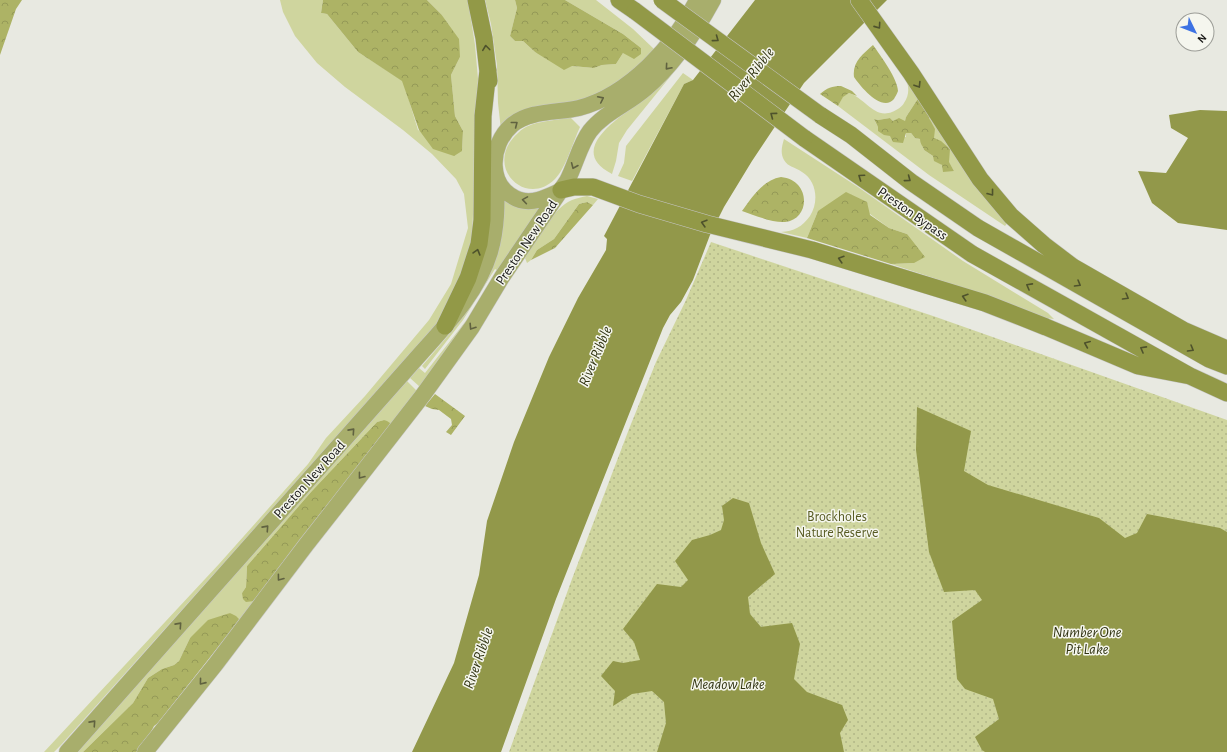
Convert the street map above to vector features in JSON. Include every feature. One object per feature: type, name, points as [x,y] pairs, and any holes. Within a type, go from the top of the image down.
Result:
[{"type":"highway","points":[[476,0],[484,38],[488,70],[491,138],[495,175],[500,186],[510,195],[525,201],[540,200],[574,187],[588,187],[603,190],[639,204],[742,233],[812,250],[985,303],[1138,366],[1190,376]]},
{"type":"highway","name":"Preston Bypass","points":[[619,0],[804,138],[972,254],[1190,376],[1227,393]]},
{"type":"highway","name":"Preston Bypass","points":[[662,0],[820,115],[851,135],[910,182],[978,228],[1209,359],[1227,366]]},
{"type":"highway","name":"Preston New Road","points":[[67,752],[445,326],[466,300],[484,269],[490,253],[496,222],[495,175],[497,148],[501,138],[521,119],[531,115],[564,111],[588,105],[620,89],[644,69],[666,46],[686,21],[697,0]]},
{"type":"highway","name":"Preston New Road","points":[[145,752],[215,665],[306,545],[340,503],[423,395],[472,327],[502,277],[561,191],[572,171],[589,133],[601,120],[657,79],[694,32],[713,0]]},
{"type":"highway","points":[[859,0],[980,178],[993,196],[1011,216],[1044,245],[1074,267],[1183,330],[1227,349]]},
{"type":"highway","points":[[445,326],[468,278],[479,244],[482,220],[483,116],[488,70]]},
{"type":"green space","points":[[0,0],[22,0],[16,9],[0,55]]},
{"type":"green space","points":[[280,0],[323,0],[321,13],[327,14],[358,52],[403,81],[418,130],[462,151],[463,131],[455,116],[451,75],[460,57],[441,14],[427,0],[468,0],[475,45],[478,79],[472,241],[463,273],[450,302],[434,328],[61,745],[54,752],[44,752],[219,564],[308,464],[326,438],[365,396],[429,320],[451,284],[468,228],[464,194],[456,179],[432,154],[403,130],[345,87],[317,63],[295,36],[283,12]]},
{"type":"green space","points":[[323,0],[427,0],[441,14],[459,39],[460,57],[451,75],[455,116],[463,131],[462,151],[454,156],[433,149],[419,130],[402,81],[358,52],[327,14],[321,13]]},
{"type":"green space","points":[[485,0],[515,0],[517,8],[510,36],[515,41],[523,41],[535,52],[572,66],[594,68],[602,65],[616,64],[623,53],[641,48],[623,34],[565,0],[596,0],[633,29],[654,49],[639,65],[612,86],[577,102],[501,130],[498,103],[497,65],[491,24]]},
{"type":"green space","points":[[515,0],[565,0],[623,34],[641,48],[641,54],[634,59],[623,53],[616,64],[602,65],[594,68],[572,66],[564,70],[535,52],[523,41],[515,41],[510,36],[517,8]]},
{"type":"green space","points":[[873,45],[888,67],[897,86],[897,94],[894,99],[889,102],[884,103],[872,97],[854,77],[856,63]]},
{"type":"green space","points":[[678,67],[627,130],[619,143],[612,174],[599,164],[594,154],[596,143],[603,132],[613,122],[651,94]]},
{"type":"green space","points":[[683,73],[693,80],[684,84],[632,181],[618,176],[624,163],[626,146]]},
{"type":"green space","points":[[905,76],[919,97],[906,117],[905,122],[893,121],[890,118],[878,120],[874,119],[877,125],[883,132],[890,136],[906,137],[906,133],[911,133],[915,138],[920,139],[924,150],[942,165],[954,171],[934,138],[929,118],[931,118],[1009,221],[1005,226],[929,175],[838,106],[843,96],[849,93],[880,113],[894,111],[902,106],[906,100],[908,87]]},
{"type":"green space","points":[[835,86],[841,86],[852,91],[857,96],[849,93],[843,97],[838,106],[820,94]]},
{"type":"green space","points":[[919,97],[931,118],[929,118],[935,129],[934,138],[941,141],[950,149],[949,162],[954,171],[943,172],[942,165],[934,161],[933,156],[924,150],[920,139],[915,138],[911,133],[906,133],[903,143],[893,142],[890,136],[884,135],[878,131],[878,127],[874,119],[878,120],[890,118],[893,121],[899,118],[905,121]]},
{"type":"green space","points":[[569,116],[580,127],[566,162],[555,179],[543,187],[532,189],[521,186],[512,179],[506,170],[504,158],[508,145],[518,133],[529,125]]},
{"type":"green space","points":[[784,139],[858,187],[963,261],[1048,313],[1054,319],[1046,318],[976,292],[891,264],[914,263],[907,234],[889,228],[870,214],[818,211],[807,238],[781,232],[790,231],[801,226],[810,216],[815,204],[815,192],[811,181],[807,176],[784,160],[782,147]]},
{"type":"green space","points":[[781,177],[791,180],[798,185],[802,192],[804,200],[800,214],[794,219],[780,222],[742,211],[763,185]]},
{"type":"green space","points":[[846,192],[867,202],[870,215],[889,228],[907,234],[925,257],[914,263],[891,264],[807,238],[818,211]]},
{"type":"green space","points":[[587,196],[598,199],[593,205],[587,202],[579,204],[554,239],[537,250],[531,260],[527,263],[525,258],[540,234],[558,210],[574,199]]},
{"type":"green space","points":[[503,199],[542,207],[500,272],[495,269],[463,320],[425,369],[422,366],[451,332],[468,307]]},
{"type":"green space","points":[[587,202],[593,205],[555,248],[531,260],[537,250],[554,239],[579,204]]},
{"type":"green space","name":"Brockholes Nature Reserve","points":[[711,242],[936,317],[1227,420],[1227,752],[509,752],[629,429],[656,362],[686,300]]},
{"type":"green space","points":[[473,316],[420,387],[410,378],[419,368],[425,373],[469,317]]},
{"type":"green space","points":[[407,381],[417,391],[389,427],[384,420],[377,422],[311,492],[247,566],[246,587],[242,593],[254,601],[238,622],[230,613],[190,638],[179,661],[148,678],[133,703],[83,752],[76,752]]},
{"type":"green space","points":[[435,394],[465,416],[451,435],[446,432],[452,425],[451,419],[439,410],[425,406]]},
{"type":"green space","points":[[384,420],[390,423],[389,427],[254,601],[246,602],[243,599],[242,593],[246,587],[247,566],[311,492],[377,422]]},
{"type":"green space","points":[[230,613],[239,619],[238,622],[158,723],[154,726],[137,752],[83,752],[133,703],[148,678],[179,661],[190,638],[208,620]]},
{"type":"water","name":"River Ribble","points":[[755,0],[887,0],[804,83],[752,161],[724,207],[710,235],[693,280],[681,302],[670,315],[663,328],[556,599],[501,752],[412,752],[454,663],[479,575],[487,521],[514,442],[549,357],[578,298],[606,250],[607,239],[604,236],[684,84],[693,80]]},
{"type":"water","points":[[1200,110],[1227,111],[1227,230],[1178,223],[1152,203],[1138,171],[1166,173],[1188,138],[1171,128],[1169,115]]},
{"type":"water","name":"Number One Pit Lake","points":[[917,407],[971,431],[964,471],[988,485],[1099,518],[1125,538],[1137,533],[1147,514],[1220,528],[1227,532],[1227,752],[985,752],[982,750],[975,737],[999,719],[993,699],[965,689],[957,679],[952,621],[982,600],[975,590],[944,592],[929,552],[916,450]]},
{"type":"water","name":"Meadow Lake","points":[[733,498],[749,503],[761,543],[775,574],[748,597],[750,614],[761,627],[792,623],[800,644],[794,679],[807,692],[842,705],[848,720],[840,733],[844,752],[657,752],[666,723],[664,702],[652,691],[632,694],[613,706],[615,691],[601,676],[613,661],[623,663],[640,660],[634,642],[623,629],[657,584],[681,587],[688,580],[675,561],[692,540],[721,530],[724,520],[722,506]]}]
